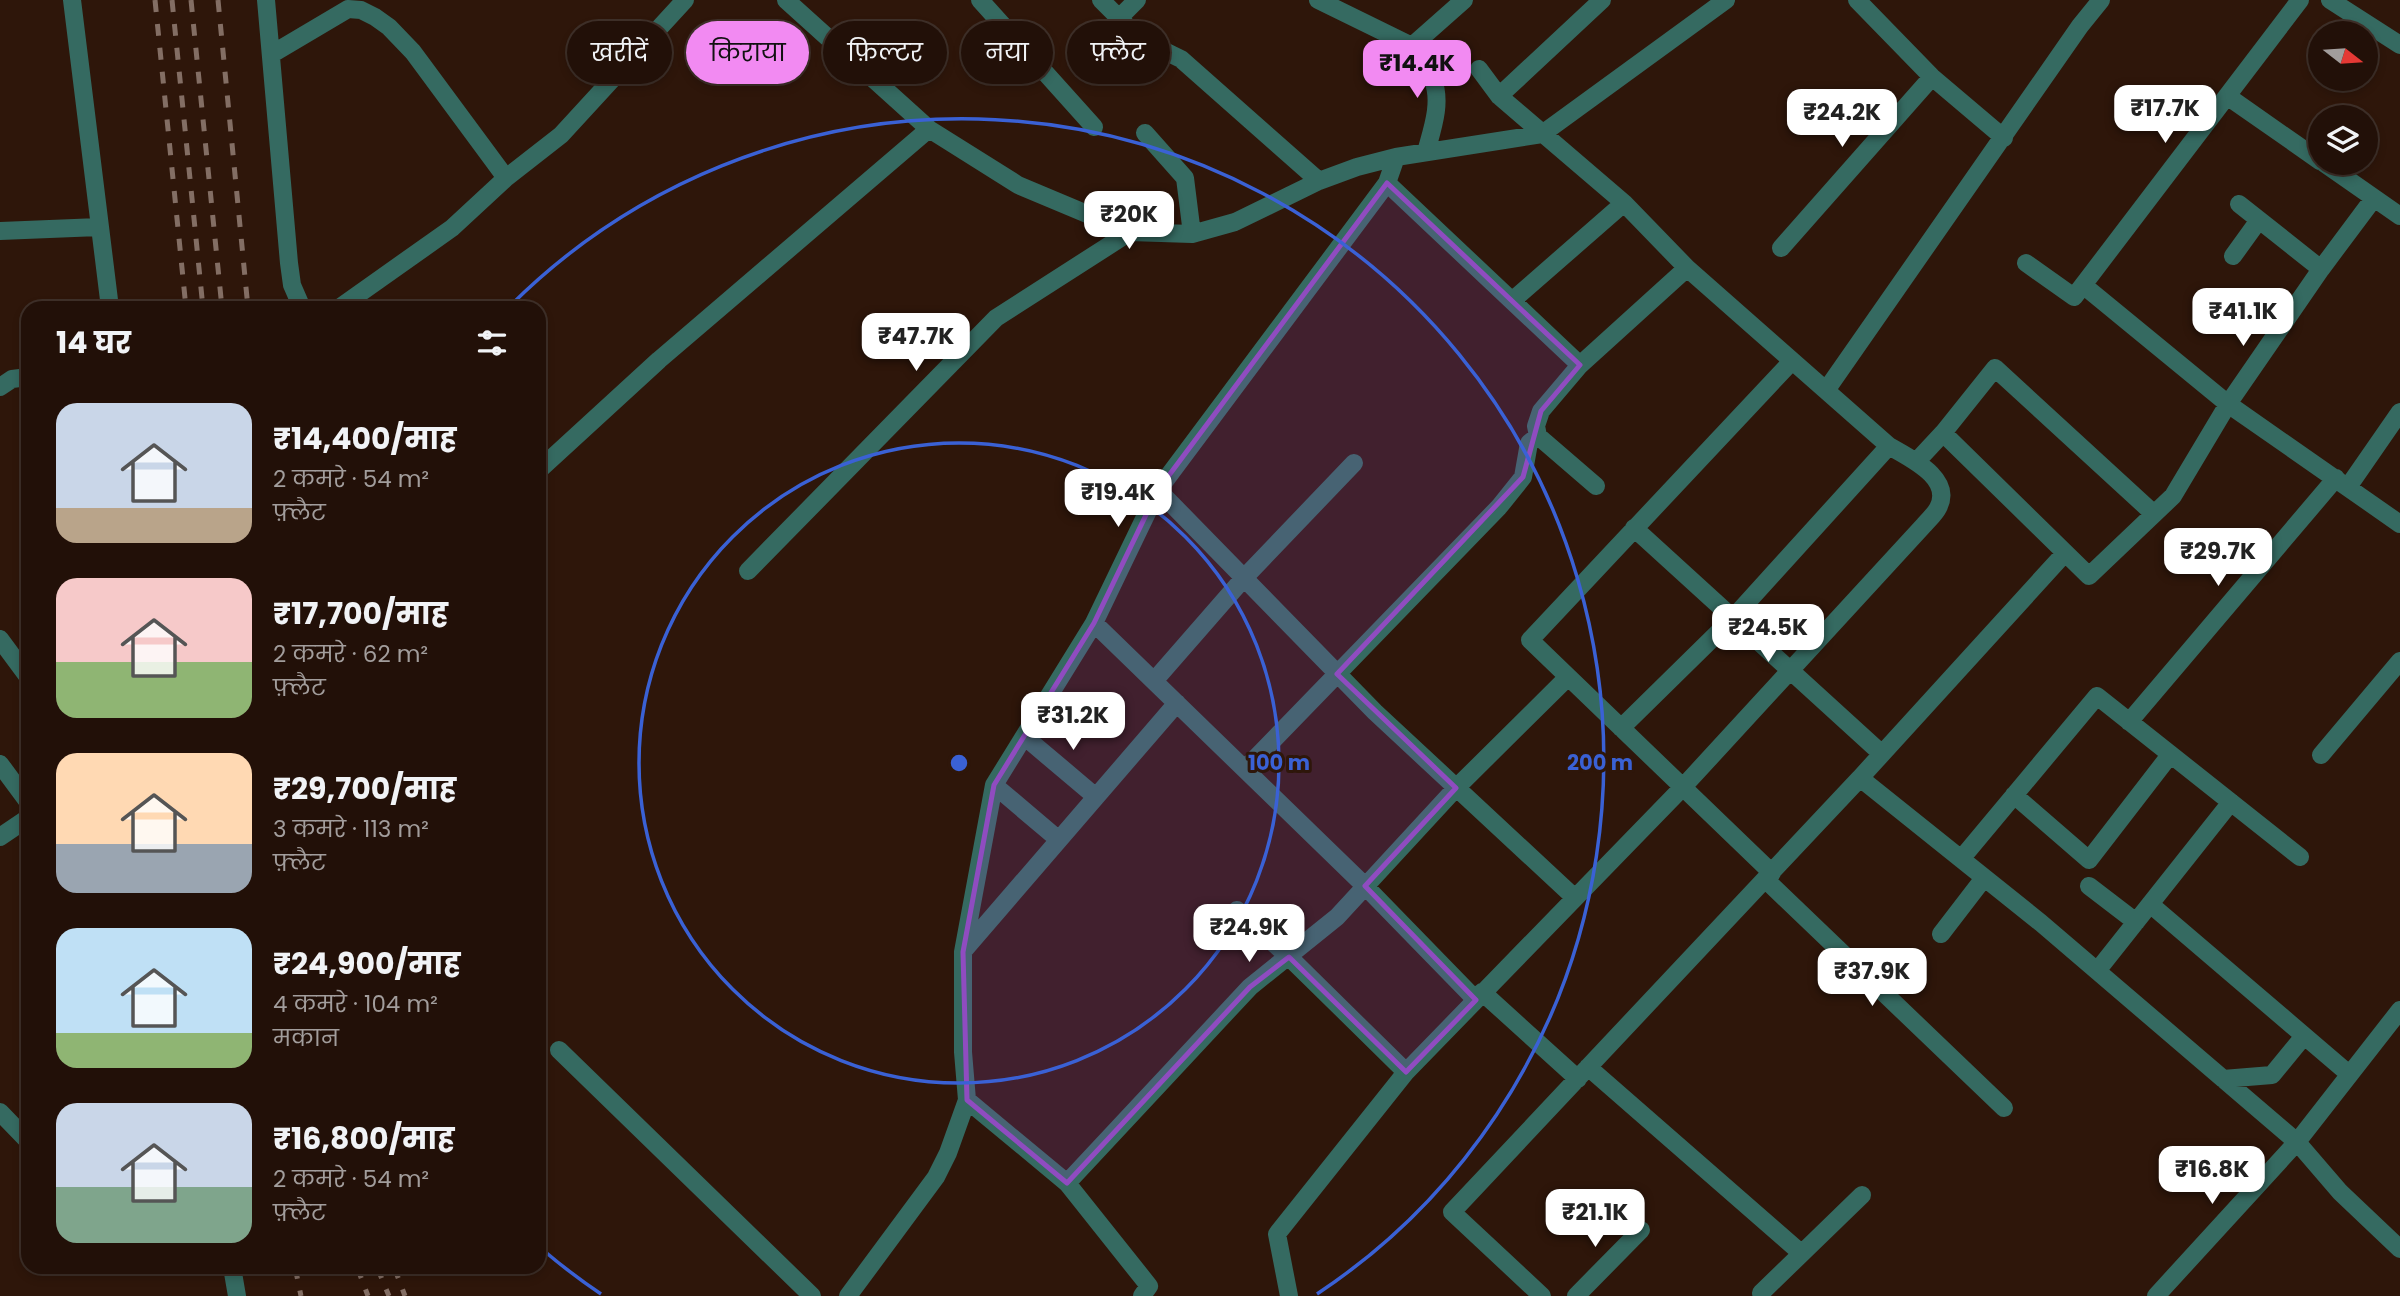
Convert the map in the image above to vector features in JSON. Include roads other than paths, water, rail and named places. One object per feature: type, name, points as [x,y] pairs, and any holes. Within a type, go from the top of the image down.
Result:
[{"type":"street","points":[[72,0],[109,301]]},
{"type":"street","points":[[266,0],[289,263],[292,285],[299,301]]},
{"type":"street","points":[[350,301],[452,228],[506,178],[561,135],[685,0]]},
{"type":"street","points":[[786,0],[929,129],[1018,185],[1130,232],[1192,234],[1234,222],[1319,181],[1357,167],[1396,157],[1542,134],[1726,0]]},
{"type":"street","points":[[980,0],[1094,127]]},
{"type":"street","points":[[1101,0],[1140,39],[1181,59],[1319,181]]},
{"type":"street","points":[[1119,18],[1137,0]]},
{"type":"street","points":[[1318,0],[1412,46],[1433,80],[1436,100],[1434,122],[1426,152]]},
{"type":"street","points":[[1412,46],[1464,0]]},
{"type":"street","points":[[1499,96],[1602,0]]},
{"type":"street","points":[[1857,0],[1932,77],[2004,138]]},
{"type":"street","points":[[1827,389],[2080,26],[2101,0]]},
{"type":"street","points":[[2026,263],[2074,297],[2300,0]]},
{"type":"street","points":[[2330,0],[2400,45]]},
{"type":"street","points":[[272,54],[348,9],[361,10],[375,17],[389,27],[413,52],[506,178]]},
{"type":"street","points":[[1289,1296],[1277,1234],[1406,1072],[1682,787],[1938,508],[1942,495],[1939,482],[1916,462],[1889,446],[1688,268],[1624,203],[1499,96],[1479,69]]},
{"type":"street","points":[[1781,247],[1932,77]]},
{"type":"street","points":[[2227,96],[2308,152]]},
{"type":"street","points":[[546,464],[659,360],[929,129]]},
{"type":"street","points":[[1145,134],[1185,178],[1192,234]]},
{"type":"street","points":[[848,1296],[936,1177],[948,1153],[967,1100],[963,1052],[963,952],[994,785],[1094,623],[1158,490],[1387,183],[1396,157]]},
{"type":"street","points":[[2341,175],[2400,216]]},
{"type":"street","points":[[1387,183],[1580,365]]},
{"type":"street","points":[[1943,433],[2089,576],[2173,496],[2228,404],[2321,269],[2374,198]]},
{"type":"street","points":[[1513,300],[1624,203]]},
{"type":"street","points":[[2239,204],[2321,269]]},
{"type":"street","points":[[2233,256],[2259,220]]},
{"type":"street","points":[[0,231],[99,227]]},
{"type":"street","points":[[748,571],[996,318],[1130,232]]},
{"type":"street","points":[[1596,486],[1538,436],[1536,426],[1541,411],[1580,365],[1688,268]]},
{"type":"street","points":[[2083,285],[2228,404],[2400,524]]},
{"type":"street","points":[[1792,361],[1530,640],[1682,787],[2004,1108]]},
{"type":"street","points":[[1916,462],[1995,368],[2154,514]]},
{"type":"street","points":[[0,387],[12,379],[21,378]]},
{"type":"street","points":[[2129,722],[2342,483],[2400,412]]},
{"type":"street","points":[[1245,769],[1499,507],[1524,477],[1529,443],[1538,436]]},
{"type":"street","points":[[1621,728],[1734,618],[1889,446]]},
{"type":"street","points":[[1154,681],[1243,579],[1354,463]]},
{"type":"street","points":[[1158,490],[1337,674],[1575,898]]},
{"type":"street","points":[[1634,528],[1882,754]]},
{"type":"street","points":[[1542,1296],[1452,1212],[1769,876],[2065,553]]},
{"type":"street","points":[[1094,623],[1479,996],[1583,1073],[1801,1253]]},
{"type":"street","points":[[0,639],[21,668]]},
{"type":"street","points":[[2321,755],[2400,661]]},
{"type":"street","points":[[1067,1183],[1250,987],[1337,916],[1456,788],[1568,677]]},
{"type":"street","points":[[1961,859],[2097,696],[2300,857]]},
{"type":"street","points":[[963,952],[1177,703]]},
{"type":"street","points":[[1025,737],[1096,797]]},
{"type":"street","points":[[2014,795],[2089,860],[2170,755]]},
{"type":"street","points":[[0,764],[21,792]]},
{"type":"street","points":[[1860,778],[2097,971],[2297,1142],[2340,1192],[2400,1249]]},
{"type":"street","points":[[994,785],[1059,840]]},
{"type":"street","points":[[2097,971],[2231,802]]},
{"type":"street","points":[[0,837],[21,823]]},
{"type":"street","points":[[1941,934],[1984,877]]},
{"type":"street","points":[[2089,886],[2136,922]]},
{"type":"street","points":[[2151,904],[2349,1074]]},
{"type":"street","points":[[1237,910],[1406,1072]]},
{"type":"street","points":[[2156,1296],[2297,1142],[2400,1010]]},
{"type":"street","points":[[2223,1079],[2272,1075],[2304,1036]]},
{"type":"street","points":[[559,1050],[813,1296]]},
{"type":"street","points":[[967,1100],[1067,1183],[1151,1293]]},
{"type":"street","points":[[0,1112],[21,1134]]},
{"type":"street","points":[[1761,1293],[1862,1195]]},
{"type":"street","points":[[1576,1296],[1641,1230]]},
{"type":"street","points":[[233,1274],[237,1296]]},
{"type":"railway","points":[[155,0],[185,301]]},
{"type":"railway","points":[[172,0],[202,301]]},
{"type":"railway","points":[[191,0],[221,301]]},
{"type":"railway","points":[[218,0],[247,301]]},
{"type":"railway","points":[[296,1274],[301,1296]]},
{"type":"railway","points":[[360,1274],[368,1296]]},
{"type":"railway","points":[[380,1274],[389,1296]]},
{"type":"railway","points":[[397,1274],[405,1296]]}]
